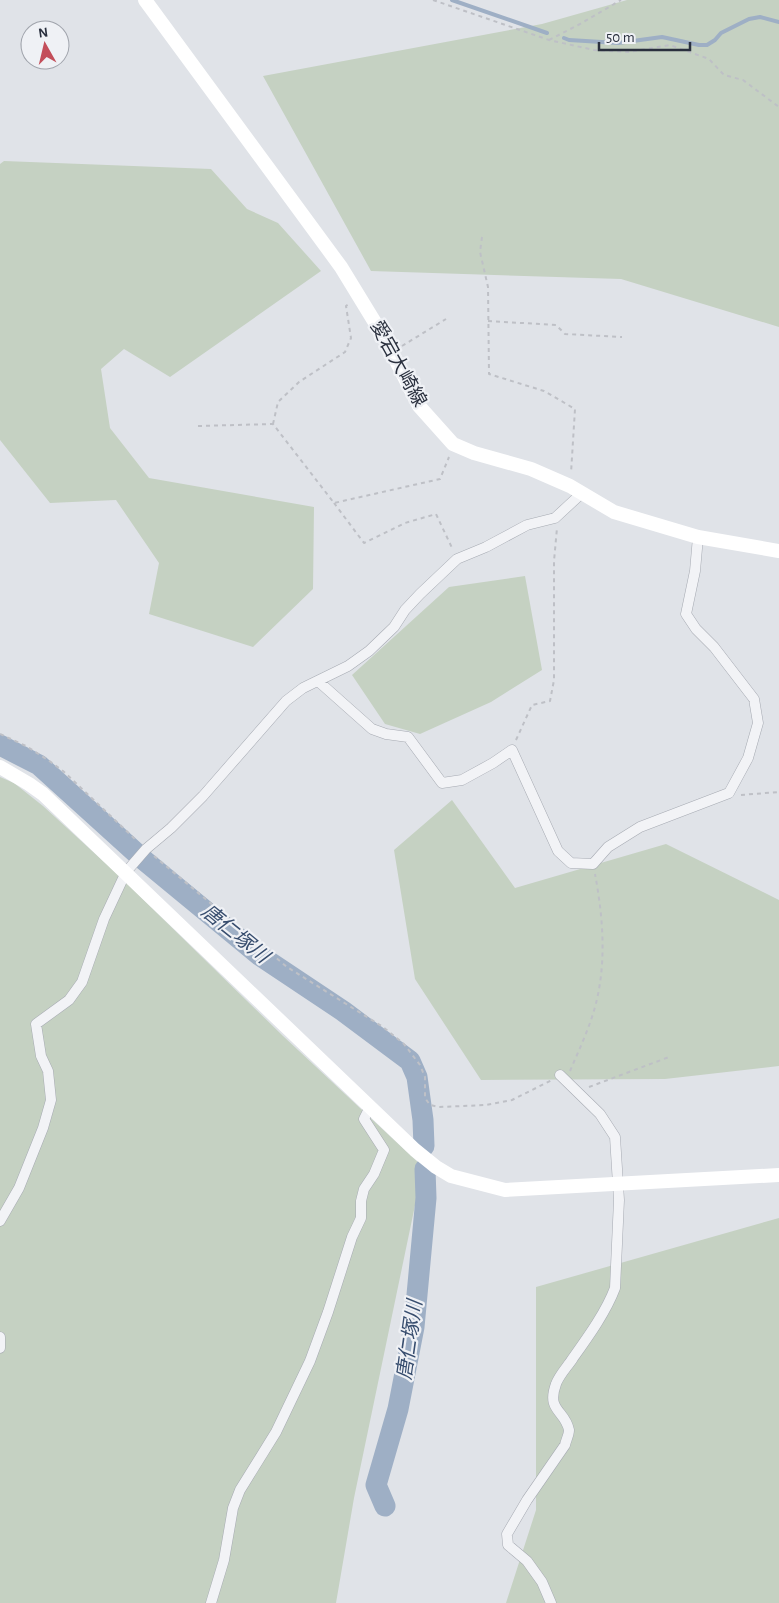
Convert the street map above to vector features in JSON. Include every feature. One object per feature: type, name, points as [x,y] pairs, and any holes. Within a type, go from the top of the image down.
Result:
[{"type":"street","name":"愛宕大崎線","points":[[145,0],[340,267],[392,353],[419,406],[453,444],[474,453],[531,468],[570,486],[614,512],[698,537],[779,551]]},
{"type":"street","points":[[0,1221],[20,1188],[43,1128],[50,1100],[48,1071],[41,1056],[36,1024],[69,1000],[82,982],[104,919],[126,872],[146,849],[171,828],[203,796],[294,694],[348,666],[369,651],[394,627],[405,610],[420,594],[457,559],[486,547],[527,525],[555,518],[582,494]]},
{"type":"street","points":[[318,681],[372,729],[386,734],[408,737],[442,783],[462,780],[512,750],[558,851],[571,863],[593,864],[608,847],[640,827],[729,793],[748,758],[758,723],[754,699],[720,654],[696,629],[686,614],[696,571],[698,537]]},
{"type":"street","points":[[0,767],[43,794],[370,1108],[415,1150],[436,1167],[452,1176],[504,1190],[779,1175]]},
{"type":"street","points":[[551,1603],[542,1582],[527,1561],[508,1546],[507,1534],[527,1500],[565,1445],[568,1437],[569,1431],[565,1421],[553,1403],[556,1383],[590,1333],[615,1288],[618,1230],[618,1183],[615,1137],[600,1114],[560,1075]]},
{"type":"street","points":[[211,1603],[224,1560],[233,1508],[240,1490],[276,1432],[310,1361],[352,1237],[361,1218],[361,1201],[364,1189],[374,1174],[384,1150],[364,1119],[370,1108]]},
{"type":"street","points":[[0,1337],[0,1348]]},
{"type":"path","points":[[434,0],[549,40],[594,50],[628,52],[670,45],[709,59],[724,75],[743,80],[779,107]]},
{"type":"path","points":[[549,40],[621,0]]},
{"type":"path","points":[[482,237],[480,252],[488,287],[490,374],[544,391],[575,409],[570,486]]},
{"type":"path","points":[[273,424],[278,402],[298,382],[345,352],[351,338],[346,306],[360,298]]},
{"type":"path","points":[[392,353],[446,319]]},
{"type":"path","points":[[488,321],[556,325],[565,334],[622,337]]},
{"type":"path","points":[[198,426],[273,424]]},
{"type":"path","points":[[273,424],[364,544],[405,523],[436,514],[457,559]]},
{"type":"path","points":[[334,504],[440,479],[453,444]]},
{"type":"path","points":[[512,750],[532,705],[550,701],[553,687],[554,561],[558,532],[555,518]]},
{"type":"path","points":[[0,734],[26,746],[62,771],[146,849],[288,967],[383,1027],[404,1044],[420,1065],[425,1077],[425,1098],[430,1105],[439,1107],[486,1105],[512,1100],[560,1075],[567,1078],[584,1039],[595,1006],[601,975],[603,947],[600,901],[593,864]]},
{"type":"path","points":[[729,793],[744,795],[779,792]]},
{"type":"path","points":[[577,1092],[669,1057]]},
{"type":"green space","points":[[627,0],[779,0],[779,327],[621,279],[371,271],[263,76],[542,24]]},
{"type":"green space","points":[[4,161],[211,169],[247,209],[278,223],[321,271],[170,377],[124,349],[101,369],[110,428],[149,478],[314,507],[313,589],[253,647],[149,614],[159,563],[116,500],[50,503],[0,440],[0,164]]},
{"type":"green space","points":[[525,576],[542,670],[491,702],[420,734],[385,724],[352,675],[449,587]]},
{"type":"green space","points":[[0,777],[14,783],[43,806],[114,871],[283,1036],[423,1167],[354,1498],[336,1603],[0,1603]]},
{"type":"green space","points":[[452,800],[515,888],[666,844],[779,900],[779,1066],[665,1079],[481,1080],[415,979],[394,850]]},
{"type":"green space","points":[[779,1218],[779,1603],[506,1603],[536,1510],[536,1287]]},
{"type":"waterway","points":[[452,0],[547,33]]},
{"type":"waterway","points":[[564,38],[569,40],[618,43],[662,37],[707,45],[721,33],[749,19],[760,17],[779,22]]},
{"type":"waterway","name":"唐仁塚川","points":[[0,745],[39,765],[145,861],[259,955],[343,1011],[410,1061],[417,1077],[423,1120],[424,1146]]},
{"type":"waterway","name":"唐仁塚川","points":[[385,1506],[376,1485],[398,1409],[414,1327],[426,1198],[425,1169]]}]
